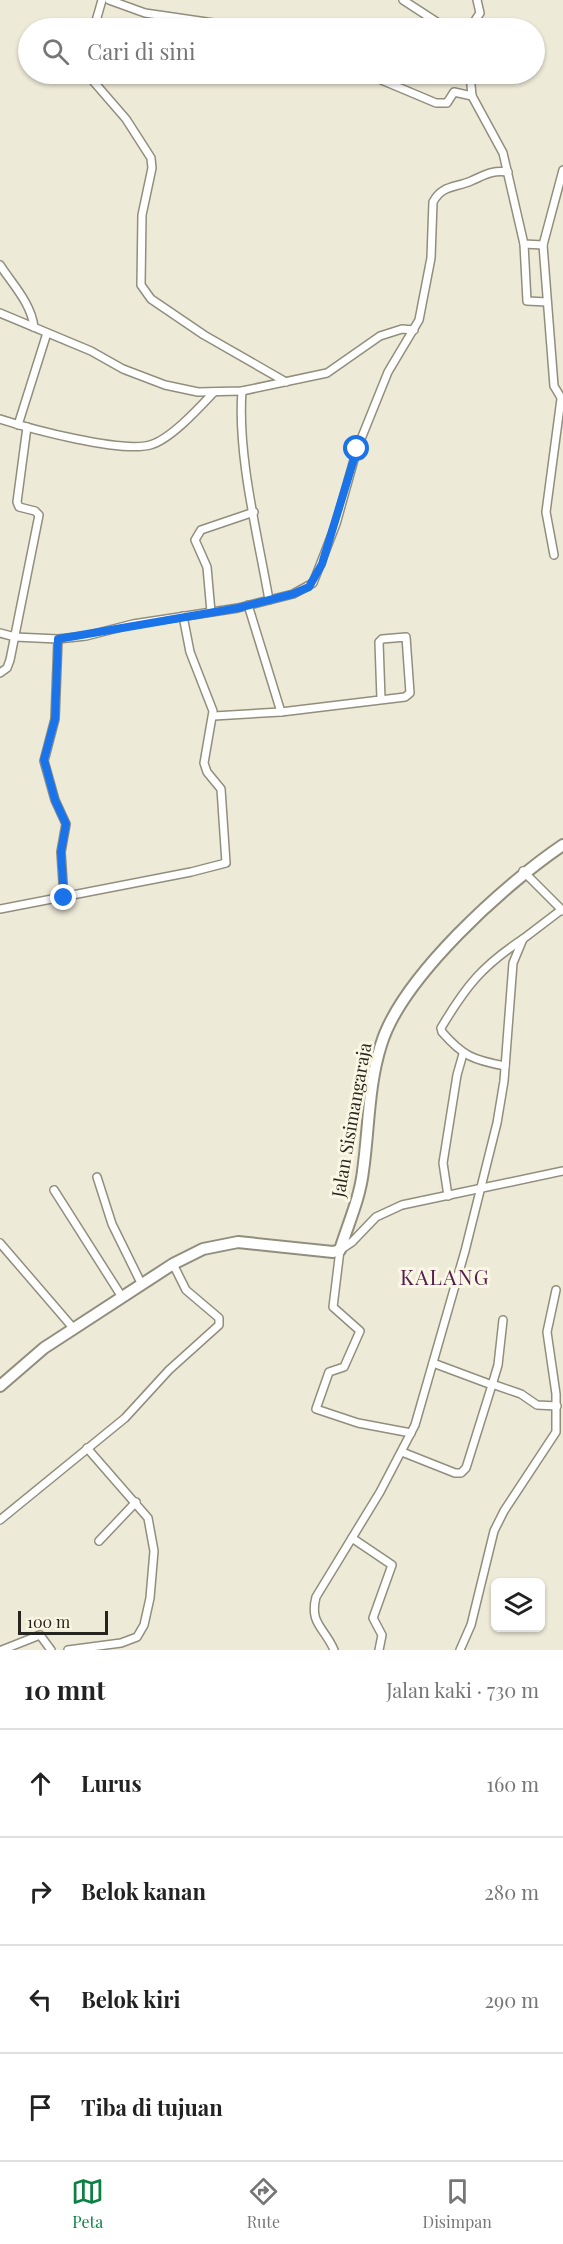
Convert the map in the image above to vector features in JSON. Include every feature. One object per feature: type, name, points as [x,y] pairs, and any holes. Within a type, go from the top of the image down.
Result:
[{"type":"highway","name":"Jalan Sisimangaraja","points":[[340,1250],[360,1188],[372,1079],[389,1023],[440,955],[523,874],[563,844]]},
{"type":"highway","points":[[0,1386],[44,1348],[173,1264],[203,1250],[238,1242],[333,1252],[340,1250]]},
{"type":"street","points":[[97,18],[102,0]]},
{"type":"street","points":[[109,0],[145,13],[179,18]]},
{"type":"street","points":[[403,0],[431,18]]},
{"type":"street","points":[[477,0],[480,13],[477,18]]},
{"type":"street","points":[[96,84],[126,119],[151,158],[152,168],[142,215],[141,285],[151,299],[204,335],[286,382]]},
{"type":"street","points":[[389,84],[429,102],[447,103],[455,91],[472,96]]},
{"type":"street","points":[[471,84],[472,96],[499,143],[508,172],[524,244],[527,301],[547,302]]},
{"type":"street","points":[[554,555],[546,512],[562,400],[554,386],[543,245],[563,170]]},
{"type":"street","points":[[0,633],[15,638],[58,639],[86,636],[133,624],[269,600],[299,592],[315,580],[336,524],[357,449],[388,372],[414,330],[428,282],[432,205],[436,196],[447,187],[469,182],[486,172],[508,172]]},
{"type":"street","points":[[524,244],[543,245]]},
{"type":"street","points":[[0,265],[25,302],[31,313],[34,327]]},
{"type":"street","points":[[0,313],[92,351],[123,369],[149,379],[180,388],[214,392],[242,391],[327,373],[362,346],[390,332],[414,330]]},
{"type":"street","points":[[18,425],[47,333]]},
{"type":"street","points":[[242,391],[241,414],[269,600]]},
{"type":"street","points":[[0,419],[75,439],[150,445],[180,424],[214,392]]},
{"type":"street","points":[[0,673],[10,660],[39,515],[35,511],[19,507],[17,502],[27,427]]},
{"type":"street","points":[[211,612],[207,567],[195,540],[196,535],[201,530],[254,512]]},
{"type":"street","points":[[248,605],[281,712]]},
{"type":"street","points":[[0,909],[64,898],[226,863],[221,789],[207,772],[204,763],[214,716],[190,652],[183,616]]},
{"type":"street","points":[[214,716],[281,712],[405,697],[410,693],[406,637],[379,642],[381,699]]},
{"type":"street","points":[[58,639],[55,719],[44,760],[55,800],[66,824],[61,852],[64,898]]},
{"type":"street","points":[[505,1066],[481,1062],[463,1054],[442,1032],[441,1028],[465,988],[484,968],[562,911],[523,874]]},
{"type":"street","points":[[334,1650],[314,1619],[313,1609],[316,1597],[411,1433],[497,1124],[505,1066],[510,978],[523,939]]},
{"type":"street","points":[[448,1196],[443,1163],[459,1062],[463,1054]]},
{"type":"street","points":[[411,1433],[358,1423],[315,1407],[329,1372],[344,1367],[360,1331],[333,1307],[340,1250],[386,1211],[402,1204],[480,1190],[563,1171]]},
{"type":"street","points":[[97,1177],[112,1224],[142,1285]]},
{"type":"street","points":[[54,1190],[122,1297]]},
{"type":"street","points":[[0,1243],[74,1329]]},
{"type":"street","points":[[0,1520],[125,1418],[169,1370],[219,1325],[219,1317],[215,1312],[186,1290],[173,1264]]},
{"type":"street","points":[[460,1650],[471,1625],[494,1532],[504,1511],[554,1437],[558,1419],[547,1332],[556,1290]]},
{"type":"street","points":[[402,1452],[455,1473],[464,1471],[492,1384],[503,1320]]},
{"type":"street","points":[[432,1363],[521,1394],[537,1405],[557,1406]]},
{"type":"street","points":[[68,1650],[130,1641],[140,1634],[149,1608],[153,1539],[148,1518],[87,1448]]},
{"type":"street","points":[[99,1541],[136,1502]]},
{"type":"street","points":[[352,1538],[392,1565],[373,1618],[382,1635],[379,1650]]},
{"type":"street","points":[[2,1650],[40,1635],[51,1650]]},
{"type":"district","name":"KALANG","points":[[445,1278]]},
{"type":"route","points":[[64,898],[61,852],[66,824],[55,800],[44,760],[55,719],[58,639],[86,636],[133,624],[238,608],[293,594],[309,587],[322,564],[336,524],[357,449]]}]
